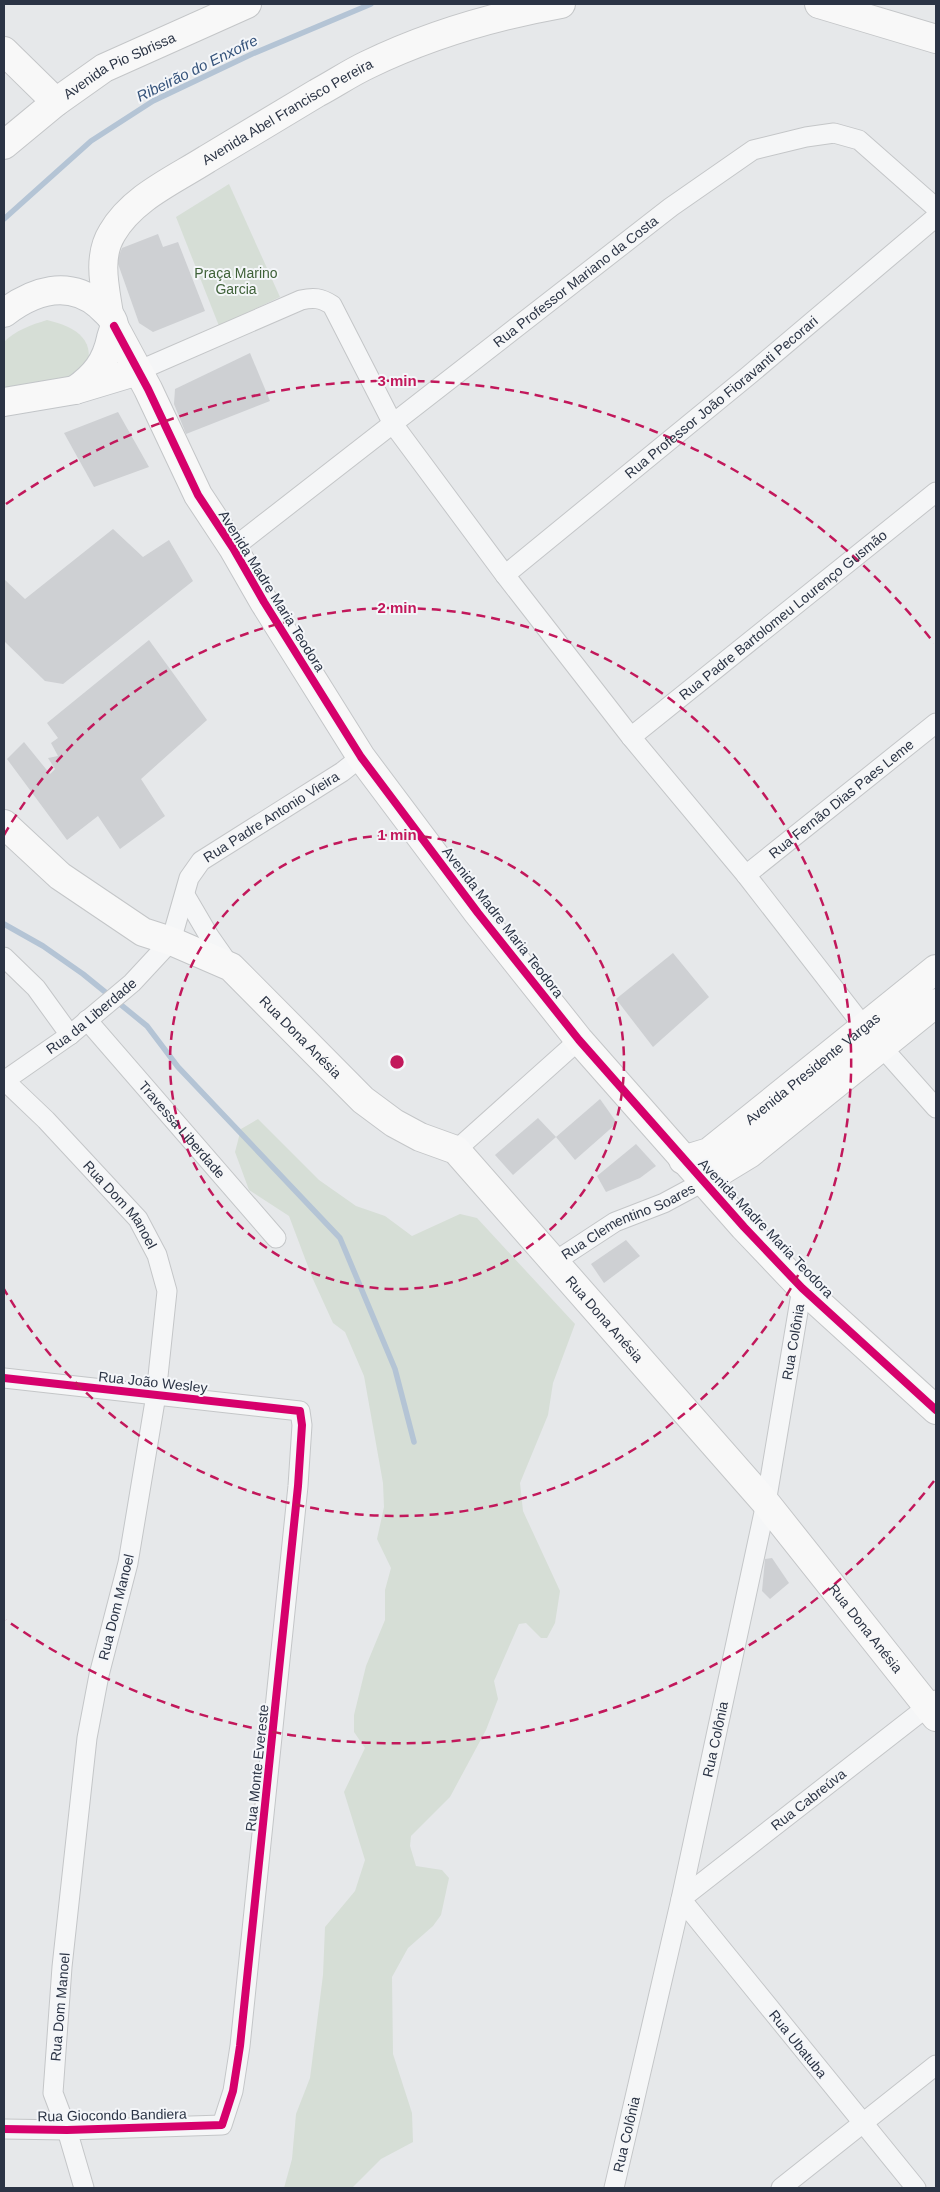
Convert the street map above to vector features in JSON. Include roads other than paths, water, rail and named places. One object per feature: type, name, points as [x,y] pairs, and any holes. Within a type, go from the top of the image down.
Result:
[{"type":"street","name":"Avenida Pio Sbrissa","points":[[4,145],[56,102],[104,68],[247,4]]},
{"type":"street","name":"Avenida Abel Francisco Pereira","points":[[112,320],[103,274],[110,235],[124,215],[145,198],[254,130],[366,65],[448,31],[521,11],[562,4]]},
{"type":"street","points":[[818,4],[936,39]]},
{"type":"street","points":[[4,51],[56,102]]},
{"type":"street","name":"Rua Professor Mariano da Costa","points":[[233,548],[671,207],[753,150],[806,137],[834,133],[859,140],[936,208]]},
{"type":"street","name":"Rua Professor João Fioravanti Pecorari","points":[[505,575],[741,382],[936,217]]},
{"type":"street","points":[[4,313],[24,299],[46,291],[64,290],[80,293],[112,320],[110,346],[99,370],[75,390]]},
{"type":"street","points":[[4,402],[75,390],[138,371],[301,300],[312,297],[322,299],[332,305],[340,317],[393,424],[505,575],[631,737],[746,875],[873,1037],[936,1108]]},
{"type":"street","name":"Avenida Madre Maria Teodora","points":[[112,320],[198,495],[233,548],[264,602],[361,757],[478,913],[578,1040],[704,1182],[802,1288],[936,1410]]},
{"type":"street","name":"Rua Padre Bartolomeu Lourenço Gusmão","points":[[631,737],[936,492]]},
{"type":"street","name":"Rua Fernão Dias Paes Leme","points":[[746,875],[936,723]]},
{"type":"street","name":"Rua Padre Antonio Vieira","points":[[171,941],[189,878],[201,861],[342,772],[361,757]]},
{"type":"street","name":"Rua Dona Anésia","points":[[4,824],[60,876],[143,932],[171,941],[230,967]]},
{"type":"street","name":"Rua Dona Anésia","points":[[185,895],[230,967],[364,1100],[394,1123],[420,1137],[456,1150],[766,1503],[934,1708]]},
{"type":"street","name":"Rua da Liberdade","points":[[4,1081],[70,1035],[93,1016],[132,983],[171,941]]},
{"type":"street","points":[[4,957],[36,988],[70,1035]]},
{"type":"street","name":"Avenida Presidente Vargas","points":[[704,1182],[749,1154],[873,1037],[936,969]]},
{"type":"street","name":"Avenida Presidente Vargas","points":[[684,1160],[709,1152],[873,1037],[936,1003]]},
{"type":"street","name":"Travessa Liberdade","points":[[93,1016],[276,1238]]},
{"type":"street","points":[[456,1150],[578,1040]]},
{"type":"street","name":"Rua Dom Manoel","points":[[4,1081],[46,1120],[138,1219],[157,1255],[167,1291],[156,1395],[128,1563],[99,1675],[87,1738],[62,1967],[53,2093],[67,2130],[84,2188]]},
{"type":"street","name":"Rua Clementino Soares","points":[[554,1262],[615,1222],[664,1203],[704,1182]]},
{"type":"street","name":"Rua Colônia","points":[[614,2188],[681,1899],[766,1503],[802,1288]]},
{"type":"street","name":"Rua João Wesley","points":[[4,1378],[300,1411]]},
{"type":"street","name":"Rua Monte Evereste","points":[[222,2125],[233,2091],[251,1953],[298,1486],[302,1424],[300,1411]]},
{"type":"street","name":"Rua Cabreúva","points":[[681,1899],[934,1708]]},
{"type":"street","name":"Rua Ubatuba","points":[[681,1899],[916,2188]]},
{"type":"street","points":[[781,2188],[936,2065]]},
{"type":"street","name":"Rua Giocondo Bandiera","points":[[4,2129],[67,2130],[222,2125]]},
{"type":"waterway","name":"Ribeirão do Enxofre","points":[[4,219],[91,141],[153,101],[252,54],[371,4]]},
{"type":"waterway","points":[[4,924],[43,946],[83,974],[147,1026],[178,1067],[340,1238],[395,1369],[414,1442]]},
{"type":"park label","name":"Praça Marino Garcia","points":[[236,282]]}]
